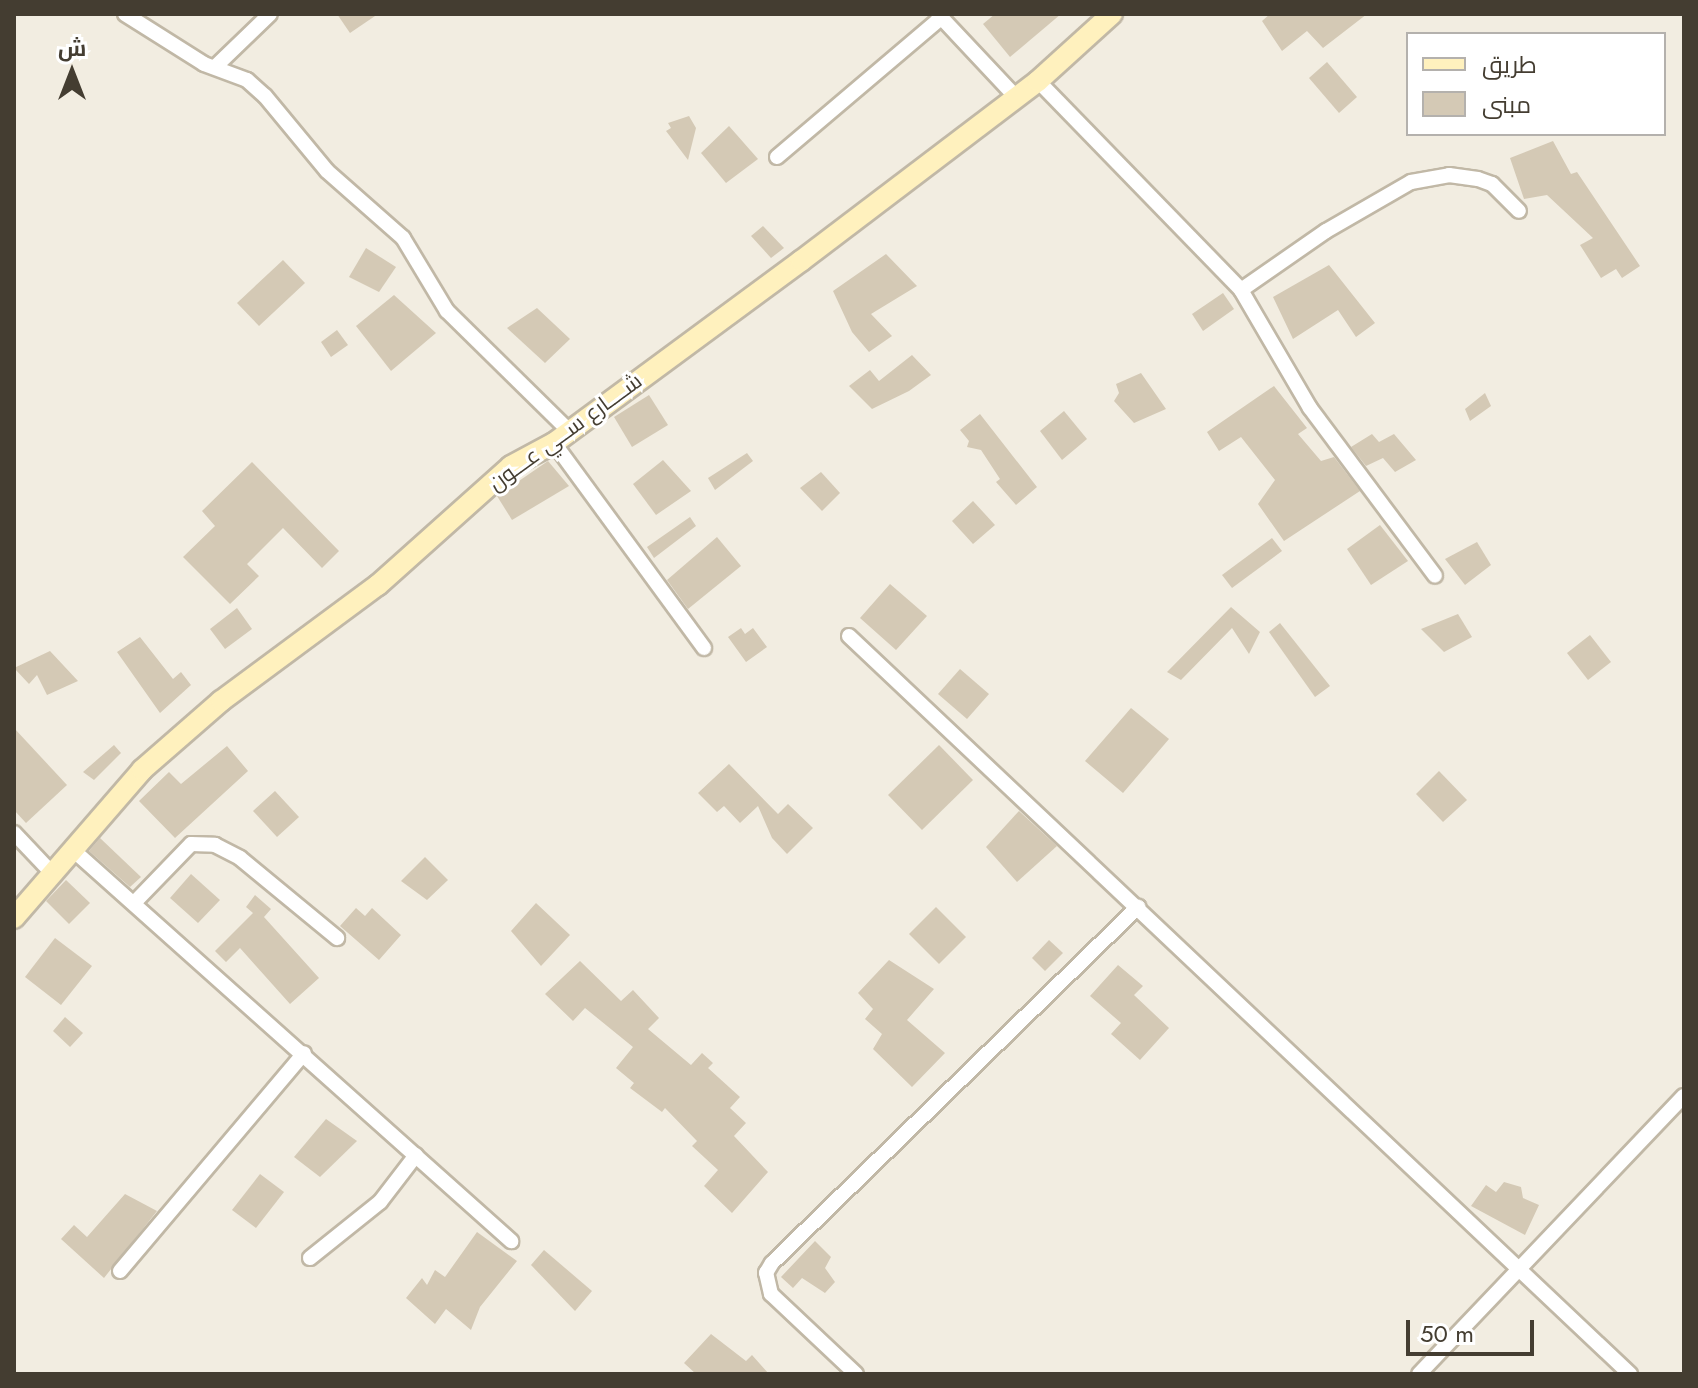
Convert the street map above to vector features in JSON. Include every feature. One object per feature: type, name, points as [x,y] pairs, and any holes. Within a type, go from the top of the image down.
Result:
[{"type":"street","points":[[125,14],[215,67],[247,80],[265,96],[327,171],[403,238],[447,311],[561,436],[704,648]]},
{"type":"street","points":[[215,67],[270,14]]},
{"type":"street","name":"شــــارع ســي عـــون","points":[[14,918],[142,770],[221,701],[378,585],[511,466],[561,436],[801,261],[1038,81],[1112,14]]},
{"type":"street","points":[[777,157],[940,16],[1016,97]]},
{"type":"street","points":[[1038,81],[1241,290],[1310,408],[1435,576]]},
{"type":"street","points":[[1241,290],[1326,231],[1411,182],[1449,175],[1478,179],[1492,184],[1519,211]]},
{"type":"street","points":[[849,636],[1630,1374]]},
{"type":"street","points":[[14,833],[52,873]]},
{"type":"street","points":[[134,903],[191,844],[215,845],[240,858],[337,938]]},
{"type":"street","points":[[72,849],[511,1241]]},
{"type":"street","points":[[856,1374],[771,1294],[766,1273],[1138,907]]},
{"type":"street","points":[[120,1271],[304,1053]]},
{"type":"street","points":[[1419,1374],[1684,1096]]},
{"type":"street","points":[[310,1258],[380,1202],[416,1155]]},
{"type":"building","points":[[337,14],[378,14],[350,33]]},
{"type":"building","points":[[995,14],[1061,14],[1010,57],[983,24]]},
{"type":"building","points":[[1270,14],[1367,14],[1323,48],[1307,31],[1282,51],[1262,21]]},
{"type":"building","points":[[1327,62],[1357,97],[1339,113],[1309,78]]},
{"type":"building","points":[[689,116],[696,128],[688,160],[666,131],[671,128],[668,123]]},
{"type":"building","points":[[729,126],[758,159],[726,183],[701,153]]},
{"type":"building","points":[[1553,141],[1571,174],[1577,172],[1640,266],[1622,278],[1616,269],[1601,278],[1580,245],[1593,238],[1547,195],[1524,199],[1510,158]]},
{"type":"building","points":[[763,226],[784,248],[771,258],[751,236]]},
{"type":"building","points":[[366,248],[396,267],[379,292],[349,277]]},
{"type":"building","points":[[886,254],[917,286],[871,314],[892,336],[869,352],[852,332],[833,291]]},
{"type":"building","points":[[283,260],[305,283],[259,326],[237,303]]},
{"type":"building","points":[[1329,265],[1375,323],[1356,337],[1338,310],[1293,339],[1273,297]]},
{"type":"building","points":[[1223,293],[1234,309],[1203,331],[1192,314]]},
{"type":"building","points":[[394,295],[436,333],[391,371],[356,326]]},
{"type":"building","points":[[537,308],[570,339],[545,363],[507,328]]},
{"type":"building","points":[[337,330],[348,345],[331,357],[321,342]]},
{"type":"building","points":[[912,355],[931,375],[909,391],[872,409],[849,386],[870,370],[879,381]]},
{"type":"building","points":[[1141,373],[1166,409],[1134,423],[1114,401],[1119,393],[1116,384]]},
{"type":"building","points":[[1274,386],[1307,428],[1298,434],[1321,461],[1334,457],[1360,491],[1284,541],[1258,504],[1275,480],[1241,437],[1219,451],[1207,432]]},
{"type":"building","points":[[1485,393],[1491,406],[1470,421],[1465,409]]},
{"type":"building","points":[[649,395],[668,425],[632,447],[614,417]]},
{"type":"building","points":[[1064,411],[1087,439],[1062,460],[1040,431]]},
{"type":"building","points":[[980,414],[1037,487],[1016,505],[996,482],[1000,479],[981,450],[967,447],[969,441],[960,430]]},
{"type":"building","points":[[1372,434],[1379,442],[1394,434],[1416,460],[1395,472],[1383,458],[1366,466],[1351,447]]},
{"type":"building","points":[[747,453],[753,461],[715,490],[708,478]]},
{"type":"building","points":[[663,460],[691,491],[656,515],[633,484]]},
{"type":"building","points":[[548,461],[569,486],[512,520],[497,496]]},
{"type":"building","points":[[252,462],[339,551],[322,568],[283,528],[247,564],[259,576],[230,604],[183,557],[215,526],[202,511]]},
{"type":"building","points":[[821,472],[840,493],[822,511],[800,488]]},
{"type":"building","points":[[973,501],[995,525],[973,544],[952,521]]},
{"type":"building","points":[[690,517],[696,526],[654,558],[647,547]]},
{"type":"building","points":[[1380,525],[1408,561],[1371,585],[1347,549]]},
{"type":"building","points":[[717,537],[741,566],[688,609],[667,580]]},
{"type":"building","points":[[1272,538],[1282,551],[1232,588],[1222,575]]},
{"type":"building","points":[[1477,542],[1491,565],[1465,585],[1445,559]]},
{"type":"building","points":[[890,584],[927,616],[896,650],[860,618]]},
{"type":"building","points":[[1231,607],[1260,632],[1249,654],[1232,628],[1181,680],[1167,672]]},
{"type":"building","points":[[237,608],[252,629],[225,649],[210,629]]},
{"type":"building","points":[[1458,614],[1472,637],[1444,652],[1421,629]]},
{"type":"building","points":[[1280,623],[1330,686],[1315,697],[1269,632]]},
{"type":"building","points":[[741,628],[745,634],[753,628],[767,647],[746,662],[728,637]]},
{"type":"building","points":[[1590,635],[1611,662],[1588,680],[1567,653]]},
{"type":"building","points":[[140,637],[173,679],[181,672],[191,685],[160,713],[117,652]]},
{"type":"building","points":[[50,651],[78,681],[47,695],[37,675],[29,684],[14,668]]},
{"type":"building","points":[[960,669],[989,694],[967,719],[938,694]]},
{"type":"building","points":[[1131,708],[1169,739],[1123,793],[1085,761]]},
{"type":"building","points":[[14,728],[67,785],[26,823],[14,810]]},
{"type":"building","points":[[114,745],[121,753],[94,780],[83,772]]},
{"type":"building","points":[[939,745],[973,780],[922,830],[888,795]]},
{"type":"building","points":[[227,746],[248,771],[175,838],[139,801],[169,772],[181,784]]},
{"type":"building","points":[[729,764],[778,814],[788,804],[813,828],[787,854],[772,838],[758,806],[740,823],[724,806],[717,812],[698,793]]},
{"type":"building","points":[[1439,771],[1467,800],[1443,822],[1416,794]]},
{"type":"building","points":[[275,791],[299,817],[277,837],[253,811]]},
{"type":"building","points":[[1019,811],[1057,846],[1017,882],[986,847]]},
{"type":"building","points":[[100,838],[141,877],[130,887],[89,851]]},
{"type":"building","points":[[425,857],[448,880],[427,900],[401,881]]},
{"type":"building","points":[[191,874],[220,900],[198,923],[170,898]]},
{"type":"building","points":[[66,880],[90,903],[69,924],[46,901]]},
{"type":"building","points":[[255,895],[271,909],[264,917],[319,978],[290,1004],[240,948],[226,962],[215,951],[253,913],[246,907]]},
{"type":"building","points":[[536,903],[570,935],[541,966],[511,931]]},
{"type":"building","points":[[936,907],[966,937],[939,964],[909,934]]},
{"type":"building","points":[[356,908],[365,916],[372,908],[401,935],[379,960],[340,926]]},
{"type":"building","points":[[55,938],[92,966],[61,1005],[25,977]]},
{"type":"building","points":[[1049,940],[1063,953],[1045,971],[1032,958]]},
{"type":"building","points":[[889,960],[934,989],[907,1020],[945,1053],[912,1087],[873,1049],[882,1034],[865,1019],[873,1009],[858,993]]},
{"type":"building","points":[[580,961],[621,1001],[633,990],[659,1018],[648,1029],[691,1065],[702,1053],[713,1063],[708,1068],[740,1097],[730,1108],[746,1123],[734,1136],[768,1172],[732,1213],[704,1186],[718,1170],[692,1146],[697,1141],[665,1108],[662,1112],[630,1088],[634,1083],[616,1068],[633,1047],[585,1008],[573,1021],[545,994]]},
{"type":"building","points":[[1118,965],[1143,986],[1134,995],[1169,1028],[1140,1060],[1111,1034],[1121,1023],[1090,996]]},
{"type":"building","points":[[65,1017],[83,1033],[70,1047],[53,1031]]},
{"type":"building","points":[[326,1119],[357,1141],[320,1177],[294,1157]]},
{"type":"building","points":[[260,1174],[284,1192],[256,1228],[232,1210]]},
{"type":"building","points":[[1504,1182],[1521,1187],[1523,1198],[1539,1205],[1525,1235],[1471,1206],[1486,1185],[1496,1192]]},
{"type":"building","points":[[125,1194],[157,1211],[104,1278],[61,1239],[74,1225],[87,1237]]},
{"type":"building","points":[[477,1232],[517,1261],[480,1307],[471,1330],[446,1309],[435,1324],[406,1298],[422,1278],[427,1285],[435,1270],[445,1277]]},
{"type":"building","points":[[815,1241],[831,1257],[825,1268],[835,1282],[825,1293],[802,1278],[793,1288],[781,1277]]},
{"type":"building","points":[[544,1250],[592,1291],[575,1311],[531,1265]]},
{"type":"building","points":[[711,1334],[746,1361],[752,1355],[769,1374],[696,1374],[684,1363]]}]
